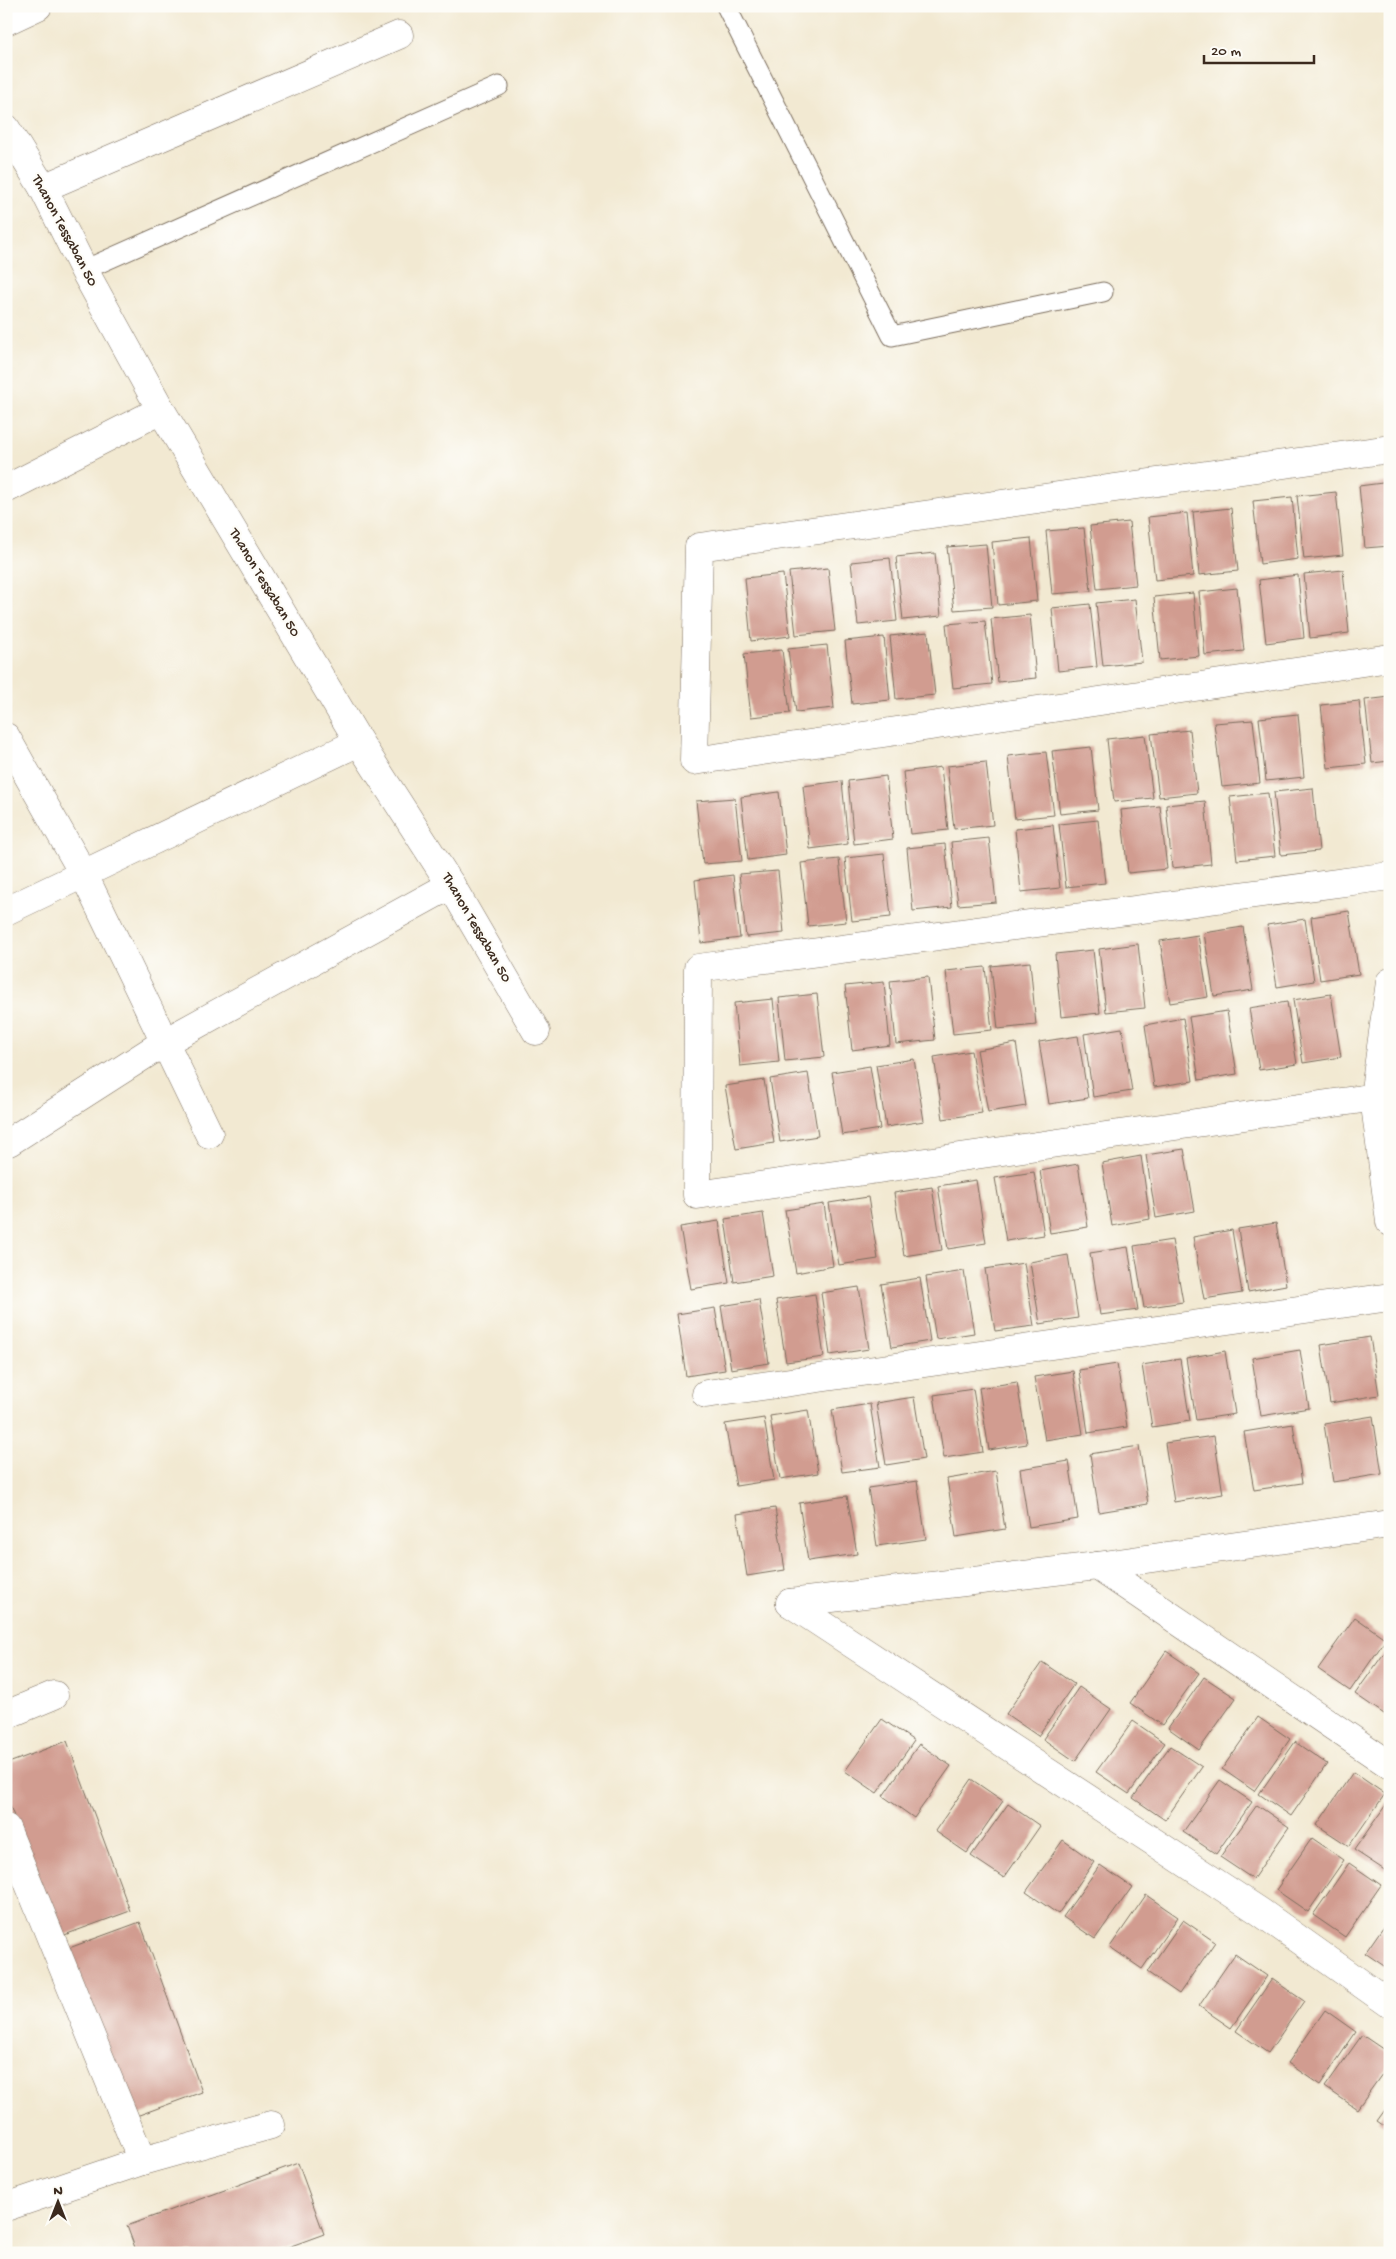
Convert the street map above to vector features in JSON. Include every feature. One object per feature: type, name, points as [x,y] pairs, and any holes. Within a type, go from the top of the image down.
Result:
[{"type":"street","points":[[6,20],[38,6]]},
{"type":"street","points":[[43,188],[399,35]]},
{"type":"street","name":"Thanon Tessaban 50","points":[[6,128],[43,188],[84,270],[161,410],[359,742],[451,885],[536,1031]]},
{"type":"street","points":[[6,489],[161,410]]},
{"type":"street","points":[[1390,449],[699,547],[694,760],[1390,658]]},
{"type":"street","points":[[6,737],[83,873],[209,1134]]},
{"type":"street","points":[[6,911],[359,742]]},
{"type":"street","points":[[1382,1096],[697,1195],[698,968],[1390,876]]},
{"type":"street","points":[[8,1142],[164,1042],[451,885]]},
{"type":"street","points":[[1390,982],[1382,1096],[1390,1222]]},
{"type":"street","points":[[706,1394],[1390,1297]]},
{"type":"street","points":[[1390,1524],[1097,1566],[790,1603],[1259,1911],[1390,2004]]},
{"type":"street","points":[[1097,1566],[1390,1766]]},
{"type":"street","points":[[6,1715],[54,1695]]},
{"type":"street","points":[[6,1828],[142,2161]]},
{"type":"street","points":[[6,2207],[142,2161],[271,2125]]},
{"type":"lane","points":[[726,6],[892,336],[1103,292]]},
{"type":"lane","points":[[84,270],[499,86]]},
{"type":"building","points":[[1390,482],[1390,546],[1365,548],[1359,486]]},
{"type":"building","points":[[1336,492],[1343,555],[1304,559],[1297,496]]},
{"type":"building","points":[[1292,497],[1298,559],[1260,564],[1253,501]]},
{"type":"building","points":[[1231,508],[1238,571],[1199,575],[1193,512]]},
{"type":"building","points":[[1187,513],[1193,576],[1155,580],[1148,517]]},
{"type":"building","points":[[1129,522],[1136,585],[1097,589],[1090,526]]},
{"type":"building","points":[[1084,528],[1091,591],[1052,594],[1046,531]]},
{"type":"building","points":[[1031,538],[1037,601],[998,605],[992,542]]},
{"type":"building","points":[[986,544],[992,607],[954,610],[947,547]]},
{"type":"building","points":[[935,553],[941,616],[903,620],[896,557]]},
{"type":"building","points":[[890,558],[897,621],[858,625],[851,562]]},
{"type":"building","points":[[828,568],[835,631],[796,635],[789,572]]},
{"type":"building","points":[[1343,570],[1349,633],[1310,638],[1304,574]]},
{"type":"building","points":[[783,574],[790,636],[751,641],[745,578]]},
{"type":"building","points":[[1298,575],[1304,638],[1266,643],[1259,580]]},
{"type":"building","points":[[1237,588],[1244,651],[1205,655],[1199,592]]},
{"type":"building","points":[[1193,593],[1199,656],[1160,660],[1154,597]]},
{"type":"building","points":[[1135,599],[1142,662],[1103,666],[1096,603]]},
{"type":"building","points":[[1090,604],[1097,667],[1058,671],[1052,608]]},
{"type":"building","points":[[1030,615],[1036,678],[998,682],[991,619]]},
{"type":"building","points":[[985,621],[992,684],[953,688],[946,624]]},
{"type":"building","points":[[928,632],[935,695],[896,699],[890,636]]},
{"type":"building","points":[[884,637],[890,700],[852,704],[845,641]]},
{"type":"building","points":[[827,645],[834,708],[796,712],[788,649]]},
{"type":"building","points":[[782,650],[790,713],[751,717],[744,654]]},
{"type":"building","points":[[1390,697],[1390,761],[1372,763],[1365,700]]},
{"type":"building","points":[[1359,701],[1366,764],[1328,768],[1321,705]]},
{"type":"building","points":[[1298,714],[1304,777],[1266,781],[1259,718]]},
{"type":"building","points":[[1253,720],[1260,783],[1222,787],[1214,723]]},
{"type":"building","points":[[1190,730],[1197,793],[1159,797],[1151,734]]},
{"type":"building","points":[[1145,735],[1153,798],[1114,802],[1107,739]]},
{"type":"building","points":[[1091,747],[1098,810],[1060,814],[1052,751]]},
{"type":"building","points":[[1046,752],[1054,815],[1015,819],[1008,756]]},
{"type":"building","points":[[986,762],[993,825],[954,829],[947,766]]},
{"type":"building","points":[[941,767],[948,830],[910,834],[903,772]]},
{"type":"building","points":[[886,776],[893,839],[854,844],[848,781]]},
{"type":"building","points":[[842,781],[848,844],[810,849],[803,786]]},
{"type":"building","points":[[1313,788],[1319,851],[1281,855],[1274,792]]},
{"type":"building","points":[[779,792],[786,855],[748,860],[741,797]]},
{"type":"building","points":[[1268,793],[1275,856],[1237,860],[1230,797]]},
{"type":"building","points":[[735,798],[742,861],[703,864],[696,801]]},
{"type":"building","points":[[1205,801],[1211,864],[1172,868],[1166,805]]},
{"type":"building","points":[[1160,806],[1167,869],[1128,873],[1121,810]]},
{"type":"building","points":[[1098,820],[1105,883],[1066,887],[1059,824]]},
{"type":"building","points":[[1053,825],[1060,888],[1021,892],[1015,829]]},
{"type":"building","points":[[989,838],[996,902],[958,905],[951,842]]},
{"type":"building","points":[[945,844],[952,907],[913,911],[907,848]]},
{"type":"building","points":[[884,854],[891,917],[852,921],[845,858]]},
{"type":"building","points":[[839,859],[846,922],[808,926],[801,863]]},
{"type":"building","points":[[778,871],[784,933],[746,937],[739,874]]},
{"type":"building","points":[[733,875],[740,938],[701,943],[695,880]]},
{"type":"building","points":[[1349,911],[1359,974],[1320,980],[1311,917]]},
{"type":"building","points":[[1305,919],[1314,981],[1277,987],[1267,925]]},
{"type":"building","points":[[1243,927],[1253,990],[1214,996],[1204,933]]},
{"type":"building","points":[[1198,935],[1208,997],[1170,1003],[1160,941]]},
{"type":"building","points":[[1138,944],[1145,1008],[1106,1012],[1099,949]]},
{"type":"building","points":[[1093,950],[1100,1013],[1061,1017],[1055,954]]},
{"type":"building","points":[[1030,962],[1036,1025],[998,1029],[991,966]]},
{"type":"building","points":[[985,967],[992,1030],[953,1034],[946,971]]},
{"type":"building","points":[[928,977],[935,1040],[896,1044],[890,981]]},
{"type":"building","points":[[884,982],[890,1045],[852,1050],[845,986]]},
{"type":"building","points":[[817,994],[824,1057],[785,1061],[779,998]]},
{"type":"building","points":[[1331,994],[1341,1057],[1303,1063],[1293,1000]]},
{"type":"building","points":[[773,999],[779,1062],[740,1066],[734,1003]]},
{"type":"building","points":[[1287,1002],[1297,1064],[1259,1070],[1249,1008]]},
{"type":"building","points":[[1227,1011],[1237,1074],[1199,1080],[1189,1017]]},
{"type":"building","points":[[1183,1018],[1193,1081],[1154,1087],[1145,1025]]},
{"type":"building","points":[[1122,1028],[1132,1091],[1093,1097],[1084,1034]]},
{"type":"building","points":[[1078,1036],[1088,1098],[1049,1104],[1039,1042]]},
{"type":"building","points":[[1016,1043],[1026,1106],[988,1112],[977,1050]]},
{"type":"building","points":[[971,1051],[982,1113],[943,1119],[934,1057]]},
{"type":"building","points":[[914,1059],[924,1121],[886,1127],[876,1065]]},
{"type":"building","points":[[870,1066],[880,1129],[842,1135],[832,1072]]},
{"type":"building","points":[[808,1073],[818,1136],[780,1142],[770,1079]]},
{"type":"building","points":[[764,1080],[774,1143],[736,1149],[725,1086]]},
{"type":"building","points":[[1184,1149],[1195,1211],[1156,1218],[1146,1155]]},
{"type":"building","points":[[1141,1156],[1150,1219],[1112,1226],[1102,1163]]},
{"type":"building","points":[[1078,1164],[1088,1227],[1050,1233],[1040,1171]]},
{"type":"building","points":[[1034,1172],[1044,1235],[1006,1241],[995,1178]]},
{"type":"building","points":[[976,1180],[986,1243],[948,1249],[938,1186]]},
{"type":"building","points":[[932,1187],[942,1250],[904,1256],[894,1193]]},
{"type":"building","points":[[868,1197],[878,1259],[839,1265],[829,1203]]},
{"type":"building","points":[[824,1204],[833,1266],[796,1273],[785,1210]]},
{"type":"building","points":[[763,1213],[773,1276],[734,1282],[725,1219]]},
{"type":"building","points":[[719,1221],[729,1283],[691,1289],[680,1227]]},
{"type":"building","points":[[1276,1223],[1286,1285],[1248,1292],[1238,1229]]},
{"type":"building","points":[[1232,1230],[1242,1293],[1204,1299],[1193,1237]]},
{"type":"building","points":[[1172,1240],[1183,1302],[1144,1308],[1134,1246]]},
{"type":"building","points":[[1128,1247],[1138,1310],[1100,1315],[1090,1253]]},
{"type":"building","points":[[1068,1255],[1078,1318],[1040,1324],[1030,1262]]},
{"type":"building","points":[[1024,1263],[1034,1326],[995,1331],[985,1269]]},
{"type":"building","points":[[964,1271],[974,1333],[936,1339],[926,1277]]},
{"type":"building","points":[[920,1278],[930,1341],[892,1347],[881,1284]]},
{"type":"building","points":[[859,1287],[869,1349],[830,1355],[821,1293]]},
{"type":"building","points":[[815,1294],[824,1357],[786,1362],[776,1300]]},
{"type":"building","points":[[759,1300],[769,1363],[731,1369],[721,1306]]},
{"type":"building","points":[[715,1308],[725,1370],[686,1376],[677,1314]]},
{"type":"building","points":[[1370,1337],[1379,1395],[1330,1403],[1321,1345]]},
{"type":"building","points":[[1300,1350],[1309,1408],[1261,1416],[1252,1358]]},
{"type":"building","points":[[1225,1351],[1235,1414],[1196,1420],[1186,1358]]},
{"type":"building","points":[[1180,1359],[1190,1421],[1152,1427],[1142,1365]]},
{"type":"building","points":[[1117,1364],[1127,1427],[1088,1433],[1079,1370]]},
{"type":"building","points":[[1073,1371],[1083,1434],[1045,1440],[1034,1377]]},
{"type":"building","points":[[1017,1382],[1027,1444],[989,1450],[979,1388]]},
{"type":"building","points":[[973,1389],[983,1452],[944,1458],[934,1395]]},
{"type":"building","points":[[914,1397],[924,1459],[886,1465],[876,1403]]},
{"type":"building","points":[[870,1404],[880,1467],[842,1472],[832,1410]]},
{"type":"building","points":[[808,1410],[818,1473],[780,1479],[770,1416]]},
{"type":"building","points":[[1373,1416],[1382,1474],[1333,1482],[1324,1424]]},
{"type":"building","points":[[764,1418],[774,1480],[736,1486],[725,1424]]},
{"type":"building","points":[[1293,1424],[1302,1483],[1254,1490],[1244,1432]]},
{"type":"building","points":[[1214,1436],[1223,1494],[1174,1502],[1165,1443]]},
{"type":"building","points":[[1139,1446],[1148,1504],[1099,1512],[1090,1454]]},
{"type":"building","points":[[1069,1461],[1078,1519],[1029,1527],[1020,1469]]},
{"type":"building","points":[[996,1471],[1005,1529],[956,1537],[947,1479]]},
{"type":"building","points":[[917,1481],[926,1539],[877,1546],[868,1488]]},
{"type":"building","points":[[847,1496],[857,1554],[808,1561],[799,1503]]},
{"type":"building","points":[[775,1508],[785,1570],[747,1576],[737,1514]]},
{"type":"building","points":[[1355,1617],[1386,1639],[1350,1691],[1318,1669]]},
{"type":"building","points":[[1390,1645],[1390,1712],[1387,1716],[1355,1694]]},
{"type":"building","points":[[1166,1651],[1199,1673],[1162,1725],[1130,1703]]},
{"type":"building","points":[[1042,1662],[1074,1684],[1038,1736],[1006,1714]]},
{"type":"building","points":[[1204,1677],[1236,1698],[1199,1750],[1168,1728]]},
{"type":"building","points":[[1079,1687],[1111,1709],[1075,1761],[1043,1739]]},
{"type":"building","points":[[1258,1717],[1290,1739],[1254,1791],[1222,1769]]},
{"type":"building","points":[[882,1719],[914,1741],[877,1793],[845,1771]]},
{"type":"building","points":[[1133,1721],[1165,1743],[1129,1794],[1096,1772]]},
{"type":"building","points":[[67,1741],[130,1911],[59,1937],[6,1795],[6,1764]]},
{"type":"building","points":[[1295,1742],[1327,1764],[1291,1816],[1259,1794]]},
{"type":"building","points":[[919,1744],[951,1766],[914,1818],[883,1796]]},
{"type":"building","points":[[1170,1746],[1202,1767],[1165,1820],[1133,1798]]},
{"type":"building","points":[[1353,1772],[1385,1794],[1349,1846],[1317,1825]]},
{"type":"building","points":[[971,1779],[1003,1801],[967,1853],[935,1831]]},
{"type":"building","points":[[1220,1780],[1252,1802],[1216,1854],[1183,1832]]},
{"type":"building","points":[[1390,1799],[1390,1866],[1386,1871],[1354,1850]]},
{"type":"building","points":[[1008,1804],[1040,1826],[1004,1878],[971,1856]]},
{"type":"building","points":[[1257,1805],[1289,1827],[1253,1879],[1220,1857]]},
{"type":"building","points":[[1312,1838],[1344,1860],[1308,1912],[1276,1890]]},
{"type":"building","points":[[1063,1840],[1094,1862],[1058,1914],[1026,1892]]},
{"type":"building","points":[[1349,1863],[1381,1885],[1345,1937],[1313,1915]]},
{"type":"building","points":[[1100,1865],[1132,1887],[1095,1939],[1063,1917]]},
{"type":"building","points":[[1146,1895],[1178,1917],[1142,1969],[1110,1947]]},
{"type":"building","points":[[1390,1917],[1390,1970],[1365,1953]]},
{"type":"building","points":[[1183,1920],[1215,1942],[1179,1994],[1147,1972]]},
{"type":"building","points":[[140,1922],[202,2092],[131,2118],[69,1948]]},
{"type":"building","points":[[1235,1954],[1267,1976],[1231,2028],[1199,2006]]},
{"type":"building","points":[[1272,1979],[1304,2001],[1268,2053],[1236,2031]]},
{"type":"building","points":[[1325,2010],[1356,2032],[1320,2085],[1288,2063]]},
{"type":"building","points":[[1362,2035],[1390,2054],[1390,2063],[1357,2109],[1325,2087]]},
{"type":"building","points":[[1390,2103],[1390,2130],[1377,2121]]},
{"type":"building","points":[[298,2163],[324,2234],[272,2253],[137,2253],[127,2226]]}]
